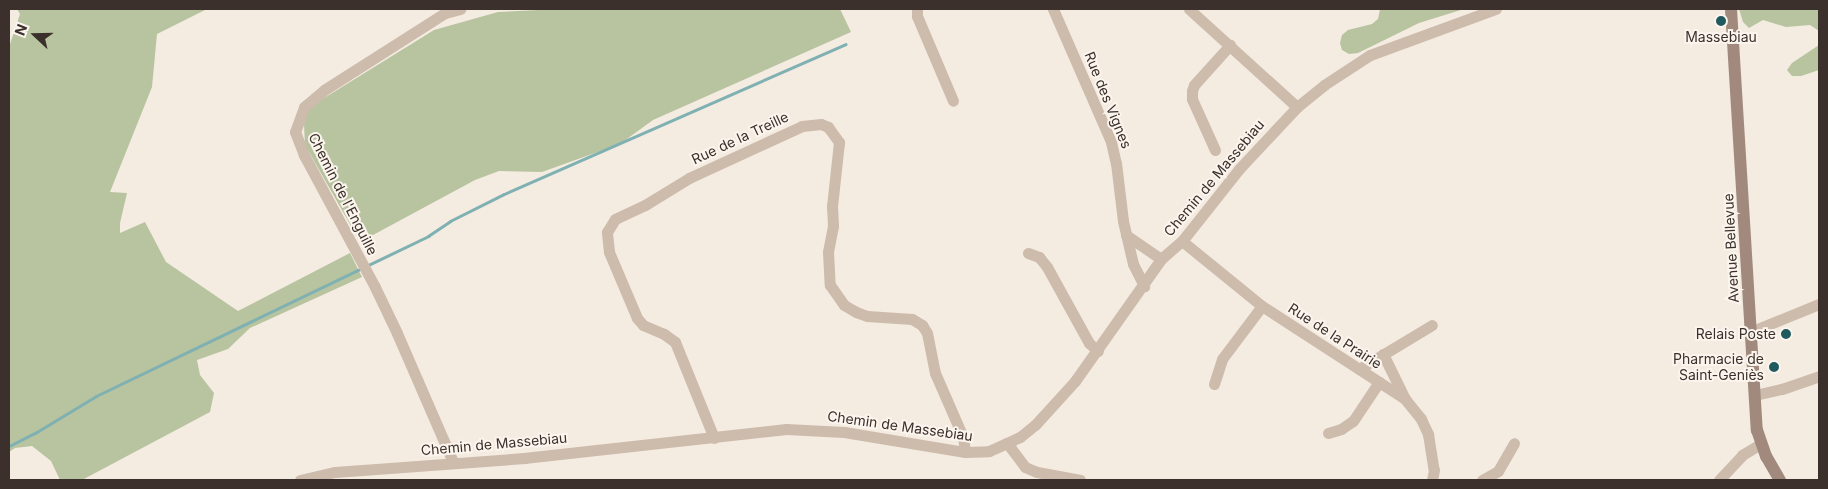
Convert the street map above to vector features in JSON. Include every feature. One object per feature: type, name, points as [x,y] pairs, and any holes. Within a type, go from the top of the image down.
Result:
[{"type":"main road","name":"Avenue Bellevue","points":[[1731,9],[1757,430],[1760,444],[1780,480]]},
{"type":"street","name":"Chemin de l'Enguille","points":[[453,462],[375,287],[304,155],[295,132],[304,108],[324,90],[444,13],[460,9]]},
{"type":"street","points":[[917,9],[917,16],[953,101]]},
{"type":"street","name":"Rue des Vignes","points":[[1053,9],[1111,142],[1126,236],[1133,264],[1144,286]]},
{"type":"street","points":[[1189,9],[1297,107]]},
{"type":"street","name":"Chemin de Massebiau","points":[[300,480],[335,472],[524,458],[714,438],[761,430],[812,429],[964,452],[989,450],[1007,443],[1020,437],[1035,425],[1075,382],[1161,260],[1182,241],[1239,169],[1297,107],[1324,85],[1370,56],[1496,9]]},
{"type":"street","points":[[1215,150],[1192,99],[1192,91],[1194,85],[1230,46]]},
{"type":"street","name":"Rue de la Treille","points":[[714,438],[675,342],[664,334],[642,324],[637,318],[609,252],[607,232],[615,219],[645,205],[689,178],[802,126],[821,124],[828,127],[839,142],[828,252],[830,285],[844,305],[856,312],[867,316],[912,319],[922,326],[927,333],[935,373],[964,437],[964,452]]},
{"type":"street","points":[[1126,236],[1161,260]]},
{"type":"street","name":"Rue de la Prairie","points":[[1182,241],[1262,306],[1405,399],[1421,419],[1428,434],[1434,470],[1432,480]]},
{"type":"street","points":[[1028,253],[1040,256],[1089,343],[1098,351]]},
{"type":"street","points":[[1750,332],[1819,304]]},
{"type":"street","points":[[1214,384],[1222,358],[1262,306]]},
{"type":"street","points":[[1359,369],[1432,325]]},
{"type":"street","points":[[1382,354],[1405,399]]},
{"type":"street","points":[[1755,395],[1782,389],[1819,376]]},
{"type":"street","points":[[1328,433],[1341,429],[1352,421],[1379,382]]},
{"type":"street","points":[[1007,443],[1024,467],[1037,472],[1080,480]]},
{"type":"street","points":[[1482,480],[1498,471],[1514,444]]},
{"type":"street","points":[[1719,480],[1742,455],[1760,444]]},
{"type":"green space","points":[[17,9],[207,9],[157,34],[152,87],[110,192],[127,193],[120,223],[120,233],[145,222],[166,262],[238,311],[350,253],[362,277],[250,328],[228,349],[197,360],[200,375],[214,393],[210,412],[82,480],[60,480],[51,461],[32,446],[15,448],[9,452],[9,47],[20,14]]},
{"type":"green space","points":[[559,9],[840,9],[851,32],[653,120],[620,144],[542,172],[499,171],[475,180],[360,242],[305,145],[304,124],[308,108],[434,30],[498,12]]},
{"type":"green space","points":[[1380,9],[1464,9],[1419,23],[1358,53],[1349,54],[1342,50],[1340,43],[1342,35],[1348,30],[1372,24],[1378,19]]},
{"type":"green space","points":[[1739,9],[1819,9],[1819,31],[1810,25],[1786,27],[1763,20],[1749,28],[1743,22]]},
{"type":"green space","points":[[1819,45],[1819,70],[1801,76],[1792,76],[1787,70],[1792,63]]},
{"type":"waterway","points":[[9,446],[35,433],[96,396],[428,236],[450,221],[504,194],[846,44]]},
{"type":"place","name":"Massebiau","points":[[1721,21]]},
{"type":"place","name":"Relais Poste","points":[[1786,334]]},
{"type":"place","name":"Pharmacie de Saint-Geniès","points":[[1774,367]]}]
